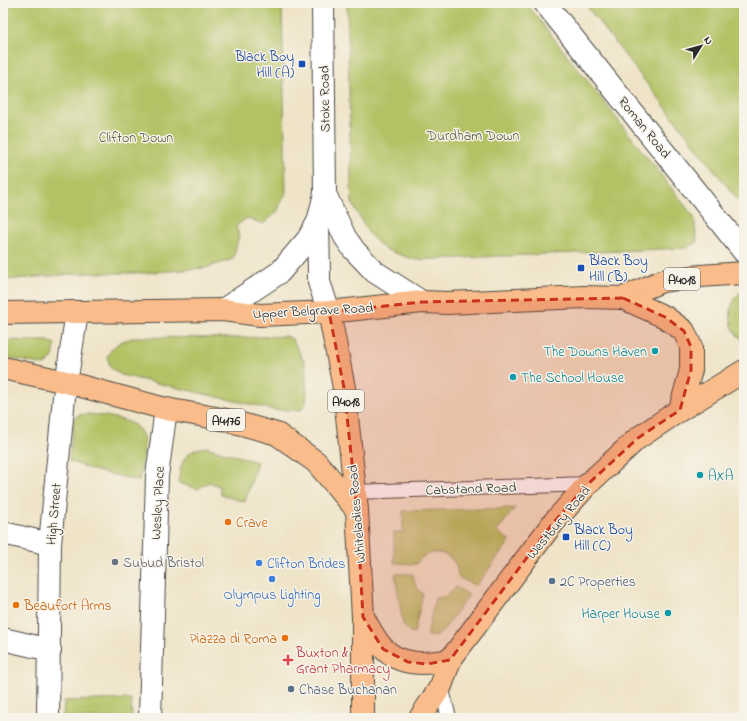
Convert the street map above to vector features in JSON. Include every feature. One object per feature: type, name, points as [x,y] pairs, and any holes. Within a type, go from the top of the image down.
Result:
[{"type":"main road","name":"Upper Belgrave Road","points":[[623,298],[662,282],[700,276],[744,273]]},
{"type":"main road","name":"Upper Belgrave Road","points":[[3,313],[223,310],[260,315],[329,312],[422,302],[446,303],[585,297],[623,298],[665,317],[684,331],[691,348],[691,370],[680,410]]},
{"type":"main road","name":"Whiteladies Road","points":[[329,312],[344,388],[356,501],[363,617],[363,718]]},
{"type":"main road","name":"A4176","points":[[3,368],[66,382],[166,409],[227,420],[278,434],[316,462],[356,501]]},
{"type":"main road","name":"Westbury Road","points":[[420,718],[441,686],[450,660],[553,523],[588,484],[638,438],[680,410],[744,371]]},
{"type":"main road","points":[[363,617],[383,649],[396,658],[408,662],[427,664],[450,660]]},
{"type":"street","name":"Stoke Road","points":[[322,3],[324,194],[318,222],[319,282],[329,312]]},
{"type":"street","name":"Roman Road","points":[[545,3],[744,252]]},
{"type":"street","name":"Stoke Road","points":[[324,194],[345,237],[354,250],[375,272],[422,302]]},
{"type":"street","name":"Stoke Road","points":[[223,310],[280,272],[308,239],[318,222]]},
{"type":"street","name":"High Street","points":[[48,718],[50,650],[50,544],[66,382],[77,312]]},
{"type":"street","name":"Wesley Place","points":[[150,718],[157,476],[166,409]]},
{"type":"street","points":[[3,533],[50,544]]},
{"type":"street","points":[[3,639],[50,650]]},
{"type":"lane","name":"Cabstand Road","points":[[356,501],[588,484]]},
{"type":"lane","points":[[441,686],[449,718]]},
{"type":"highlighted area","points":[[623,298],[665,317],[684,331],[691,347],[691,370],[680,410],[638,438],[588,484],[553,523],[450,660],[427,664],[408,662],[383,649],[363,617],[357,510],[344,388],[329,312],[422,302]]},
{"type":"green space","name":"Clifton Down","points":[[3,3],[282,3],[286,192],[277,212],[263,224],[247,218],[236,226],[239,235],[233,259],[206,268],[145,273],[86,273],[3,280]]},
{"type":"green space","name":"Durdham Down","points":[[347,3],[526,3],[694,217],[697,242],[686,248],[415,260],[384,249],[369,234],[352,203]]},
{"type":"green space","points":[[584,3],[744,3],[744,208]]},
{"type":"green space","points":[[744,290],[744,341],[734,330],[730,315],[734,301]]},
{"type":"green space","points":[[286,336],[292,339],[305,363],[307,395],[306,402],[301,410],[275,410],[121,375],[111,368],[107,357],[118,343],[136,337],[233,338]]},
{"type":"green space","points":[[3,340],[48,341],[55,344],[54,354],[52,359],[44,365],[3,357]]},
{"type":"green space","points":[[89,414],[117,418],[137,427],[141,432],[143,436],[144,449],[139,481],[93,470],[69,461],[74,419],[79,415]]},
{"type":"green space","points":[[206,447],[257,462],[245,502],[221,495],[219,486],[209,482],[198,489],[178,483],[180,469],[184,459],[192,451]]},
{"type":"green space","points":[[515,508],[497,531],[510,541],[476,586],[458,577],[454,562],[443,554],[429,554],[416,564],[394,563],[394,532],[403,532],[403,511]]},
{"type":"green space","points":[[395,574],[413,574],[416,585],[423,594],[414,633],[410,632],[403,625]]},
{"type":"green space","points":[[456,587],[469,595],[442,632],[435,636],[427,636],[435,598],[447,595]]},
{"type":"green space","points":[[131,699],[132,718],[63,718],[64,701]]},
{"type":"place","name":"Black Boy Hill (A)","points":[[302,64]]},
{"type":"place","name":"Black Boy Hill (B)","points":[[581,268]]},
{"type":"place","name":"The Downs Haven","points":[[655,351]]},
{"type":"place","name":"The School House","points":[[513,377]]},
{"type":"place","name":"AXA","points":[[700,475]]},
{"type":"place","name":"Crave","points":[[228,522]]},
{"type":"place","name":"Black Boy Hill (C)","points":[[566,537]]},
{"type":"place","name":"Subud Bristol","points":[[115,562]]},
{"type":"place","name":"Clifton Brides","points":[[259,563]]},
{"type":"place","name":"Olympus Lighting","points":[[272,579]]},
{"type":"place","name":"2C Properties","points":[[552,581]]},
{"type":"place","name":"Beaufort Arms","points":[[16,605]]},
{"type":"place","name":"Harper House","points":[[668,613]]},
{"type":"place","name":"Piazza di Roma","points":[[285,638]]},
{"type":"place","name":"Buxton & Grant Pharmacy","points":[[288,660]]},
{"type":"place","name":"Chase Buchanan","points":[[291,689]]}]
